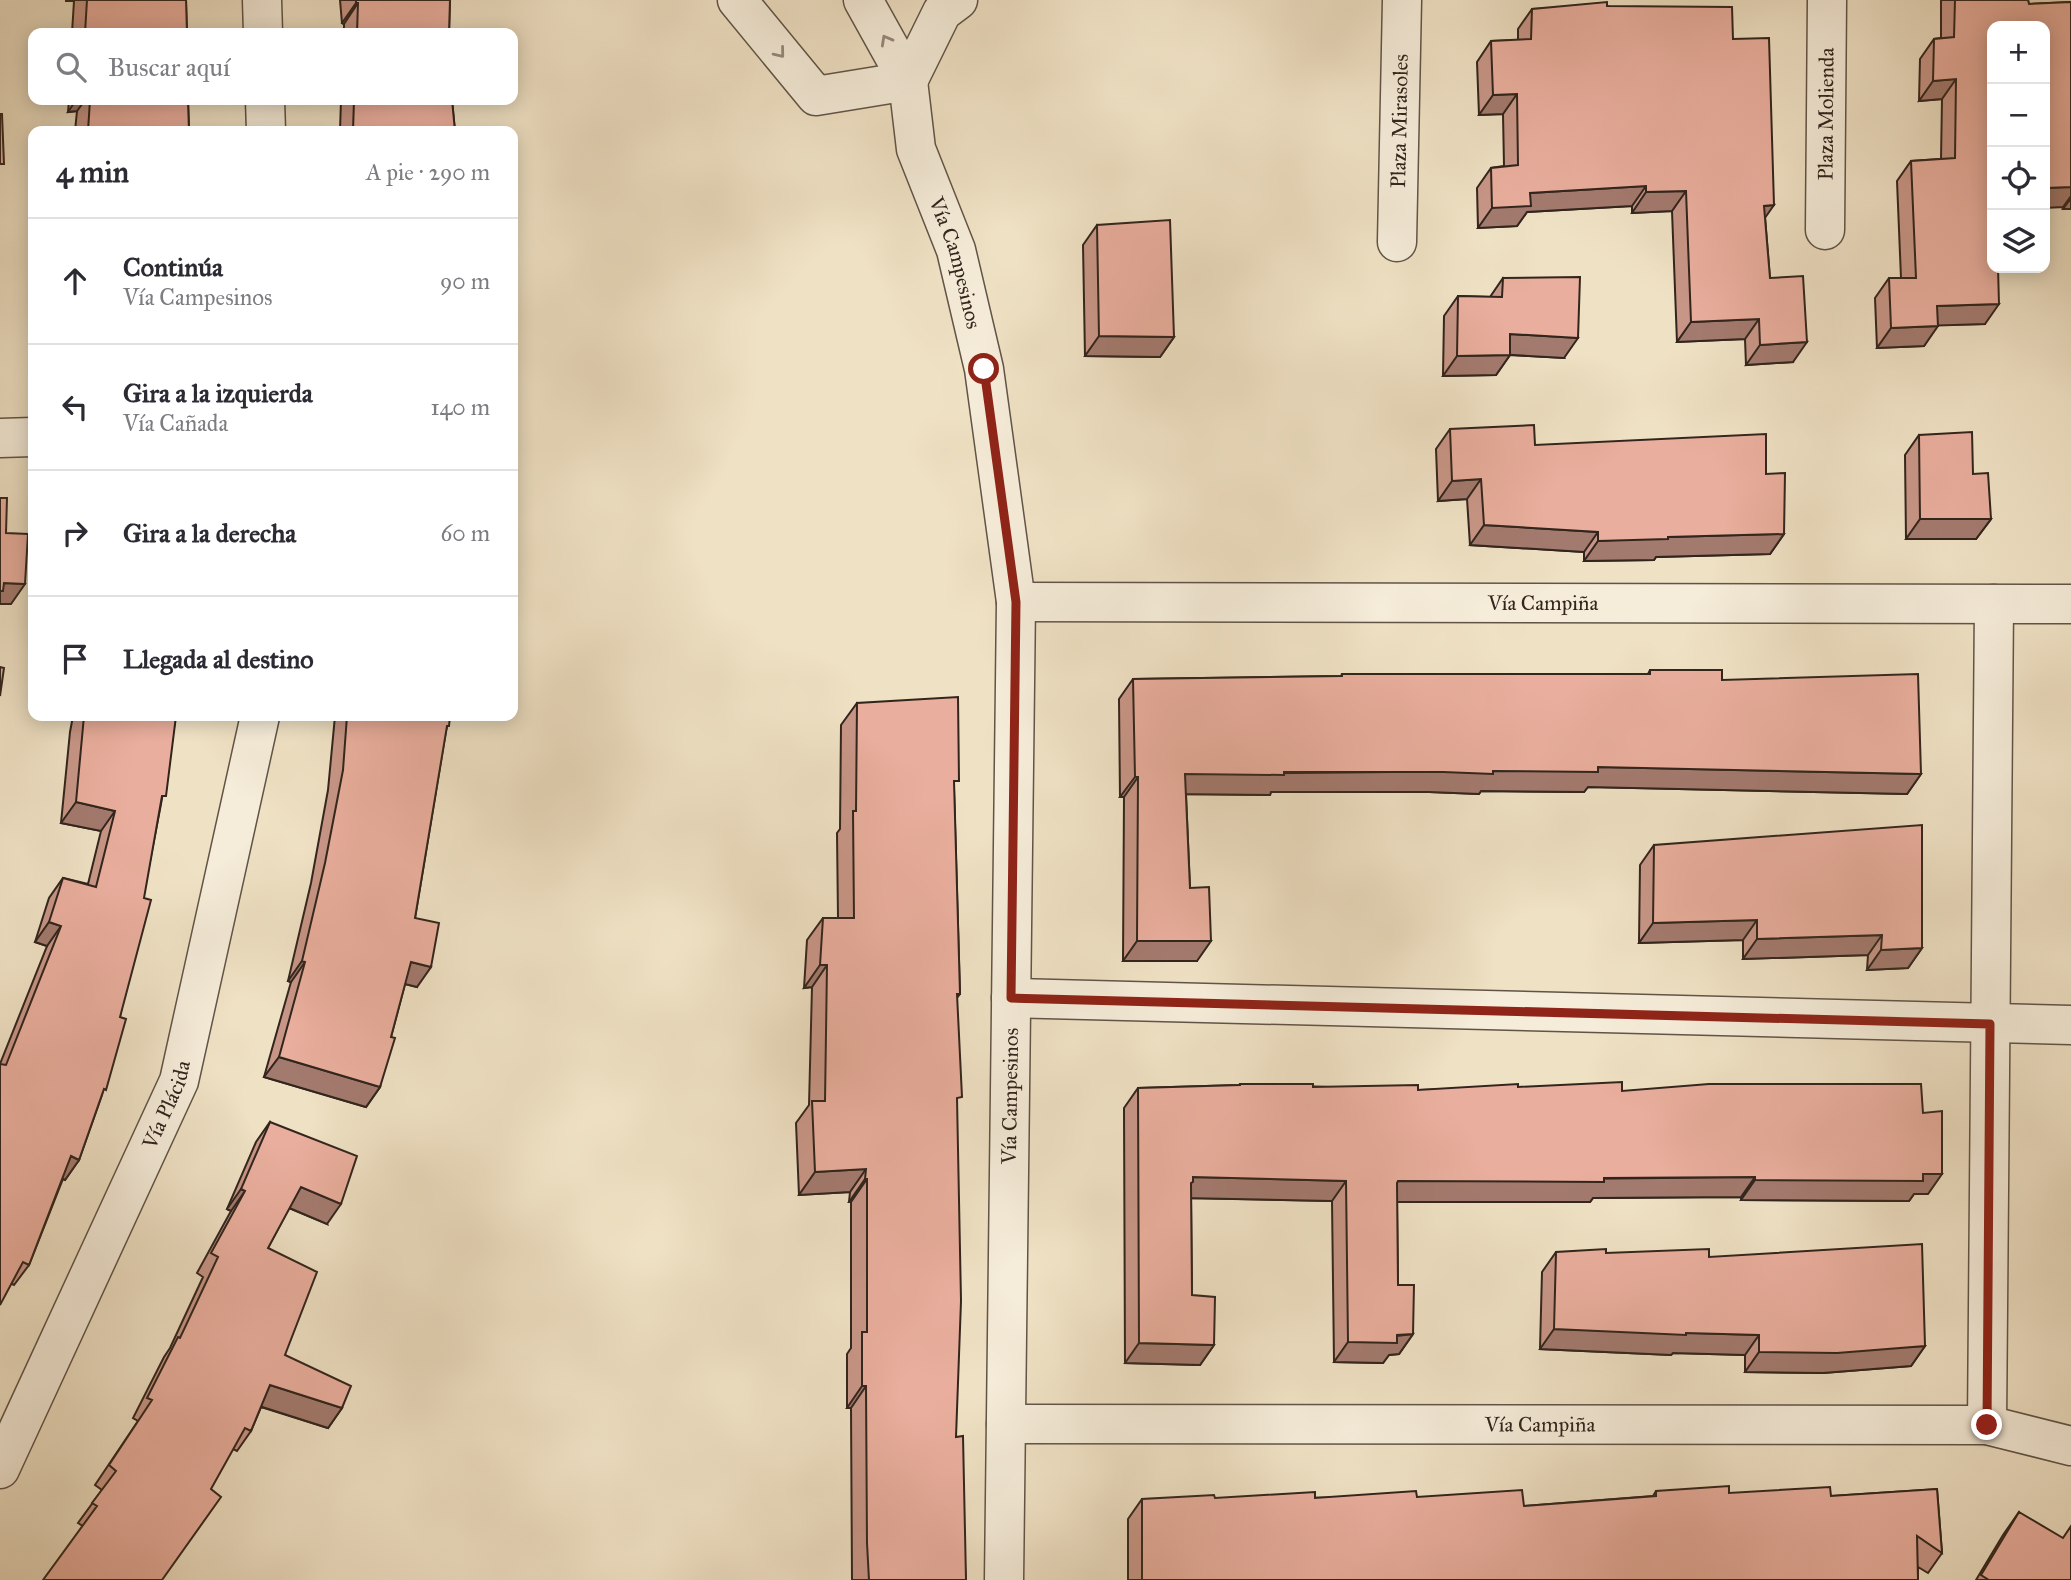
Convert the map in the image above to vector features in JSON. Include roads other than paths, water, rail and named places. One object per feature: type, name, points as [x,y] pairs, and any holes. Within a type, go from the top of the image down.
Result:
[{"type":"street","points":[[262,0],[263,28]]},
{"type":"street","points":[[737,0],[816,96],[908,81],[942,12],[958,0]]},
{"type":"street","name":"Vía Campesinos","points":[[863,0],[908,81],[916,149],[957,250],[984,369],[1016,602],[1004,1580]]},
{"type":"street","name":"Plaza Mirasoles","points":[[1397,242],[1402,0]]},
{"type":"street","name":"Plaza Molienda","points":[[1825,230],[1827,0]]},
{"type":"street","points":[[265,105],[265,126]]},
{"type":"street","points":[[0,438],[28,437]]},
{"type":"street","name":"Vía Campiña","points":[[1016,602],[2071,604]]},
{"type":"street","points":[[1987,1425],[1994,604]]},
{"type":"street","name":"Vía Plácida","points":[[0,1469],[179,1081],[259,721]]},
{"type":"street","points":[[1011,998],[2071,1025]]},
{"type":"street","name":"Vía Campiña","points":[[1006,1424],[1987,1425],[2071,1446]]}]
